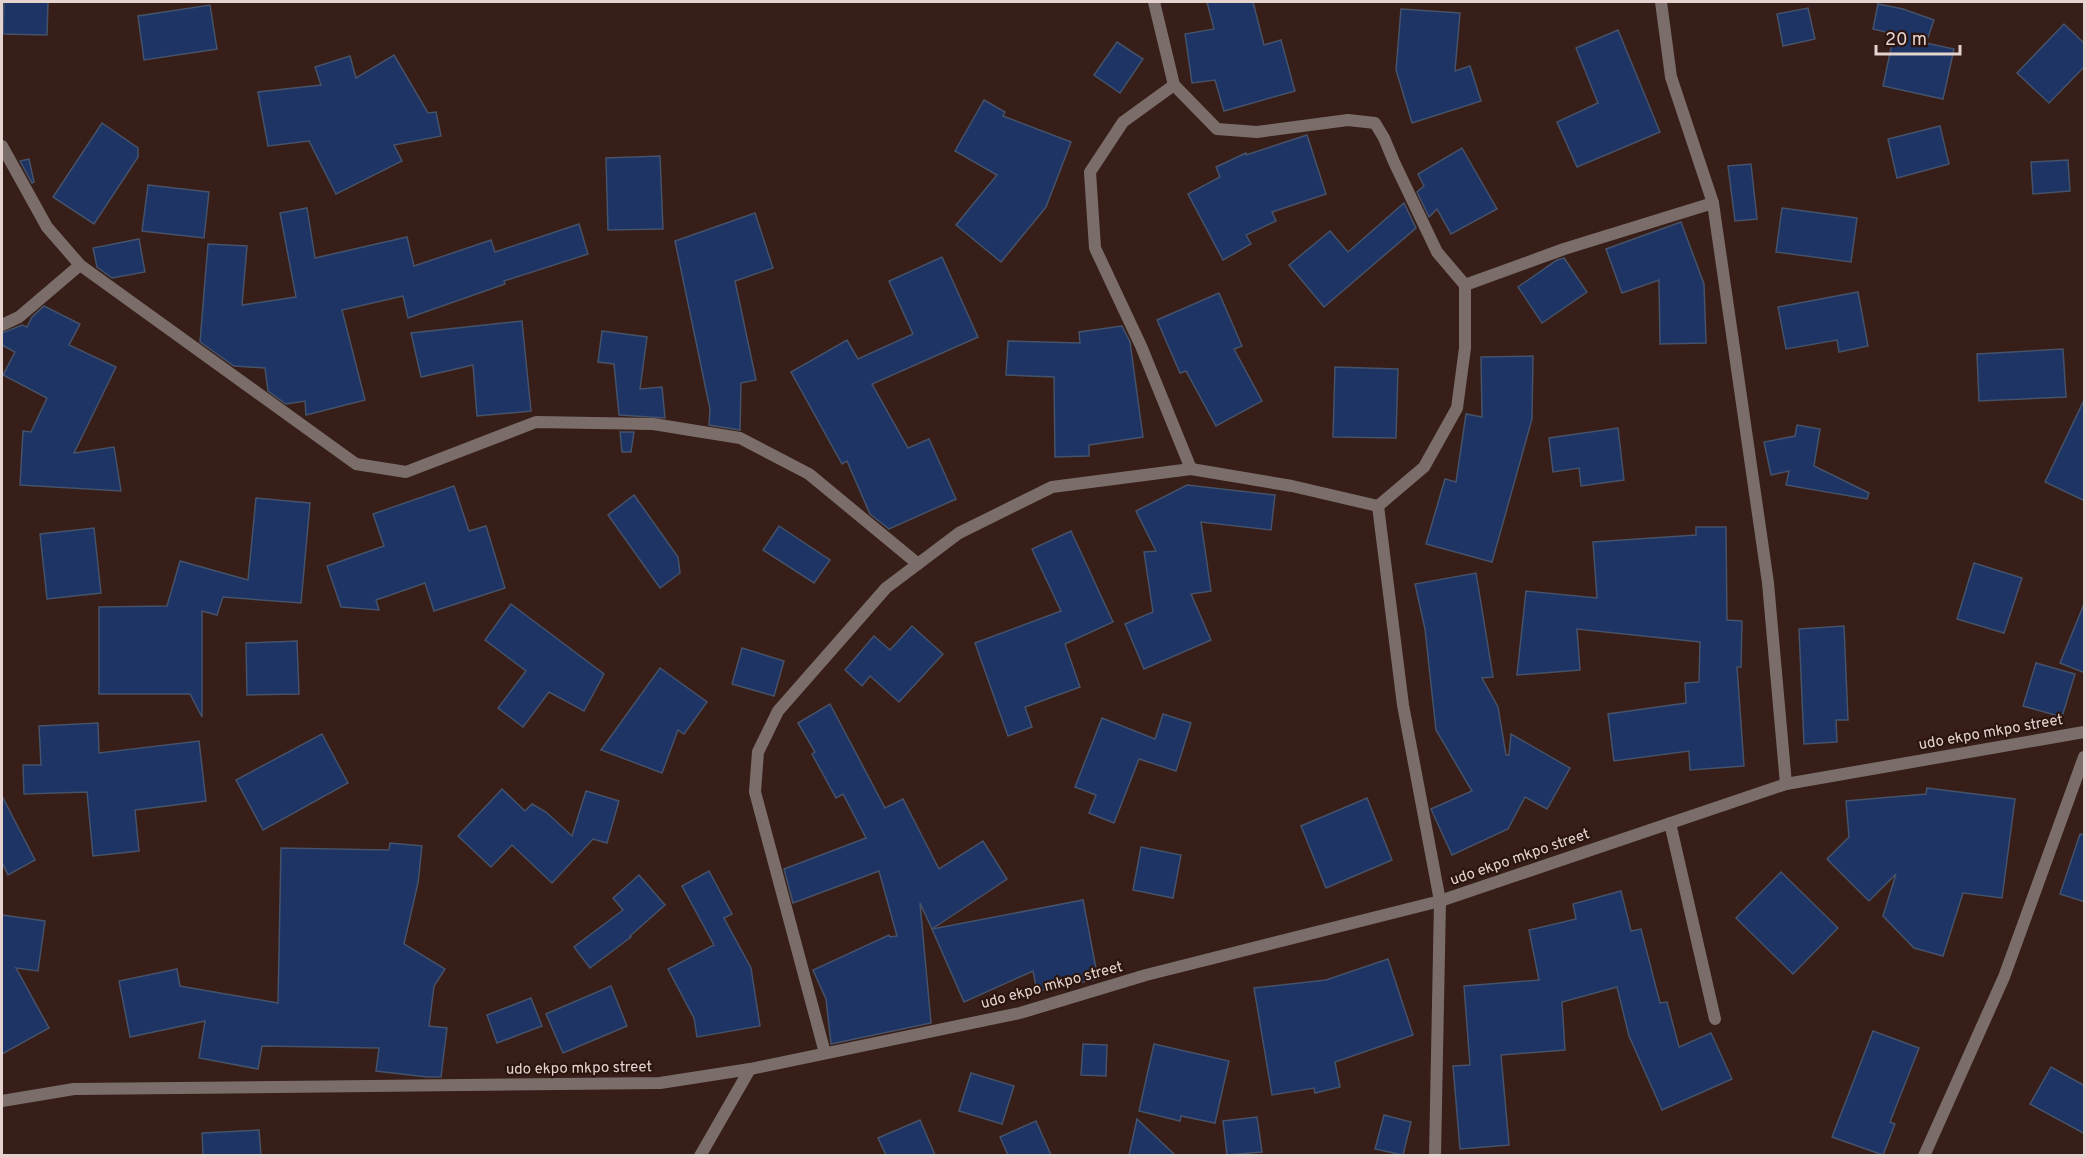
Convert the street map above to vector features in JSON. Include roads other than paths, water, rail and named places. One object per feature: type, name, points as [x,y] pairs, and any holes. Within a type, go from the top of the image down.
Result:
[{"type":"street","points":[[1154,2],[1173,85],[1217,129],[1257,132],[1348,120],[1375,123],[1437,252],[1465,285],[1465,348],[1457,408],[1424,467],[1378,506]]},
{"type":"street","points":[[1661,2],[1671,77],[1713,204],[1768,583],[1786,784]]},
{"type":"street","points":[[1173,85],[1123,122],[1090,172],[1095,248],[1141,346],[1191,469]]},
{"type":"street","points":[[2,146],[47,227],[80,265],[356,464],[406,472],[536,422],[653,424],[740,438],[809,474],[918,564]]},
{"type":"street","points":[[1465,285],[1564,249],[1713,204]]},
{"type":"street","points":[[2,325],[19,317],[80,265]]},
{"type":"street","points":[[825,1053],[755,792],[758,752],[778,711],[886,588],[958,533],[1052,487],[1191,469],[1292,486],[1378,506]]},
{"type":"street","points":[[1378,506],[1403,705],[1440,901],[1435,1155]]},
{"type":"street","name":"udo ekpo mkpo street","points":[[2,1101],[74,1089],[660,1083],[750,1069],[1020,1013],[1146,975],[1440,901],[1786,784],[2085,732]]},
{"type":"street","points":[[1924,1155],[2004,977],[2085,757]]},
{"type":"street","points":[[1670,823],[1715,1019]]},
{"type":"street","points":[[700,1155],[750,1069]]}]
